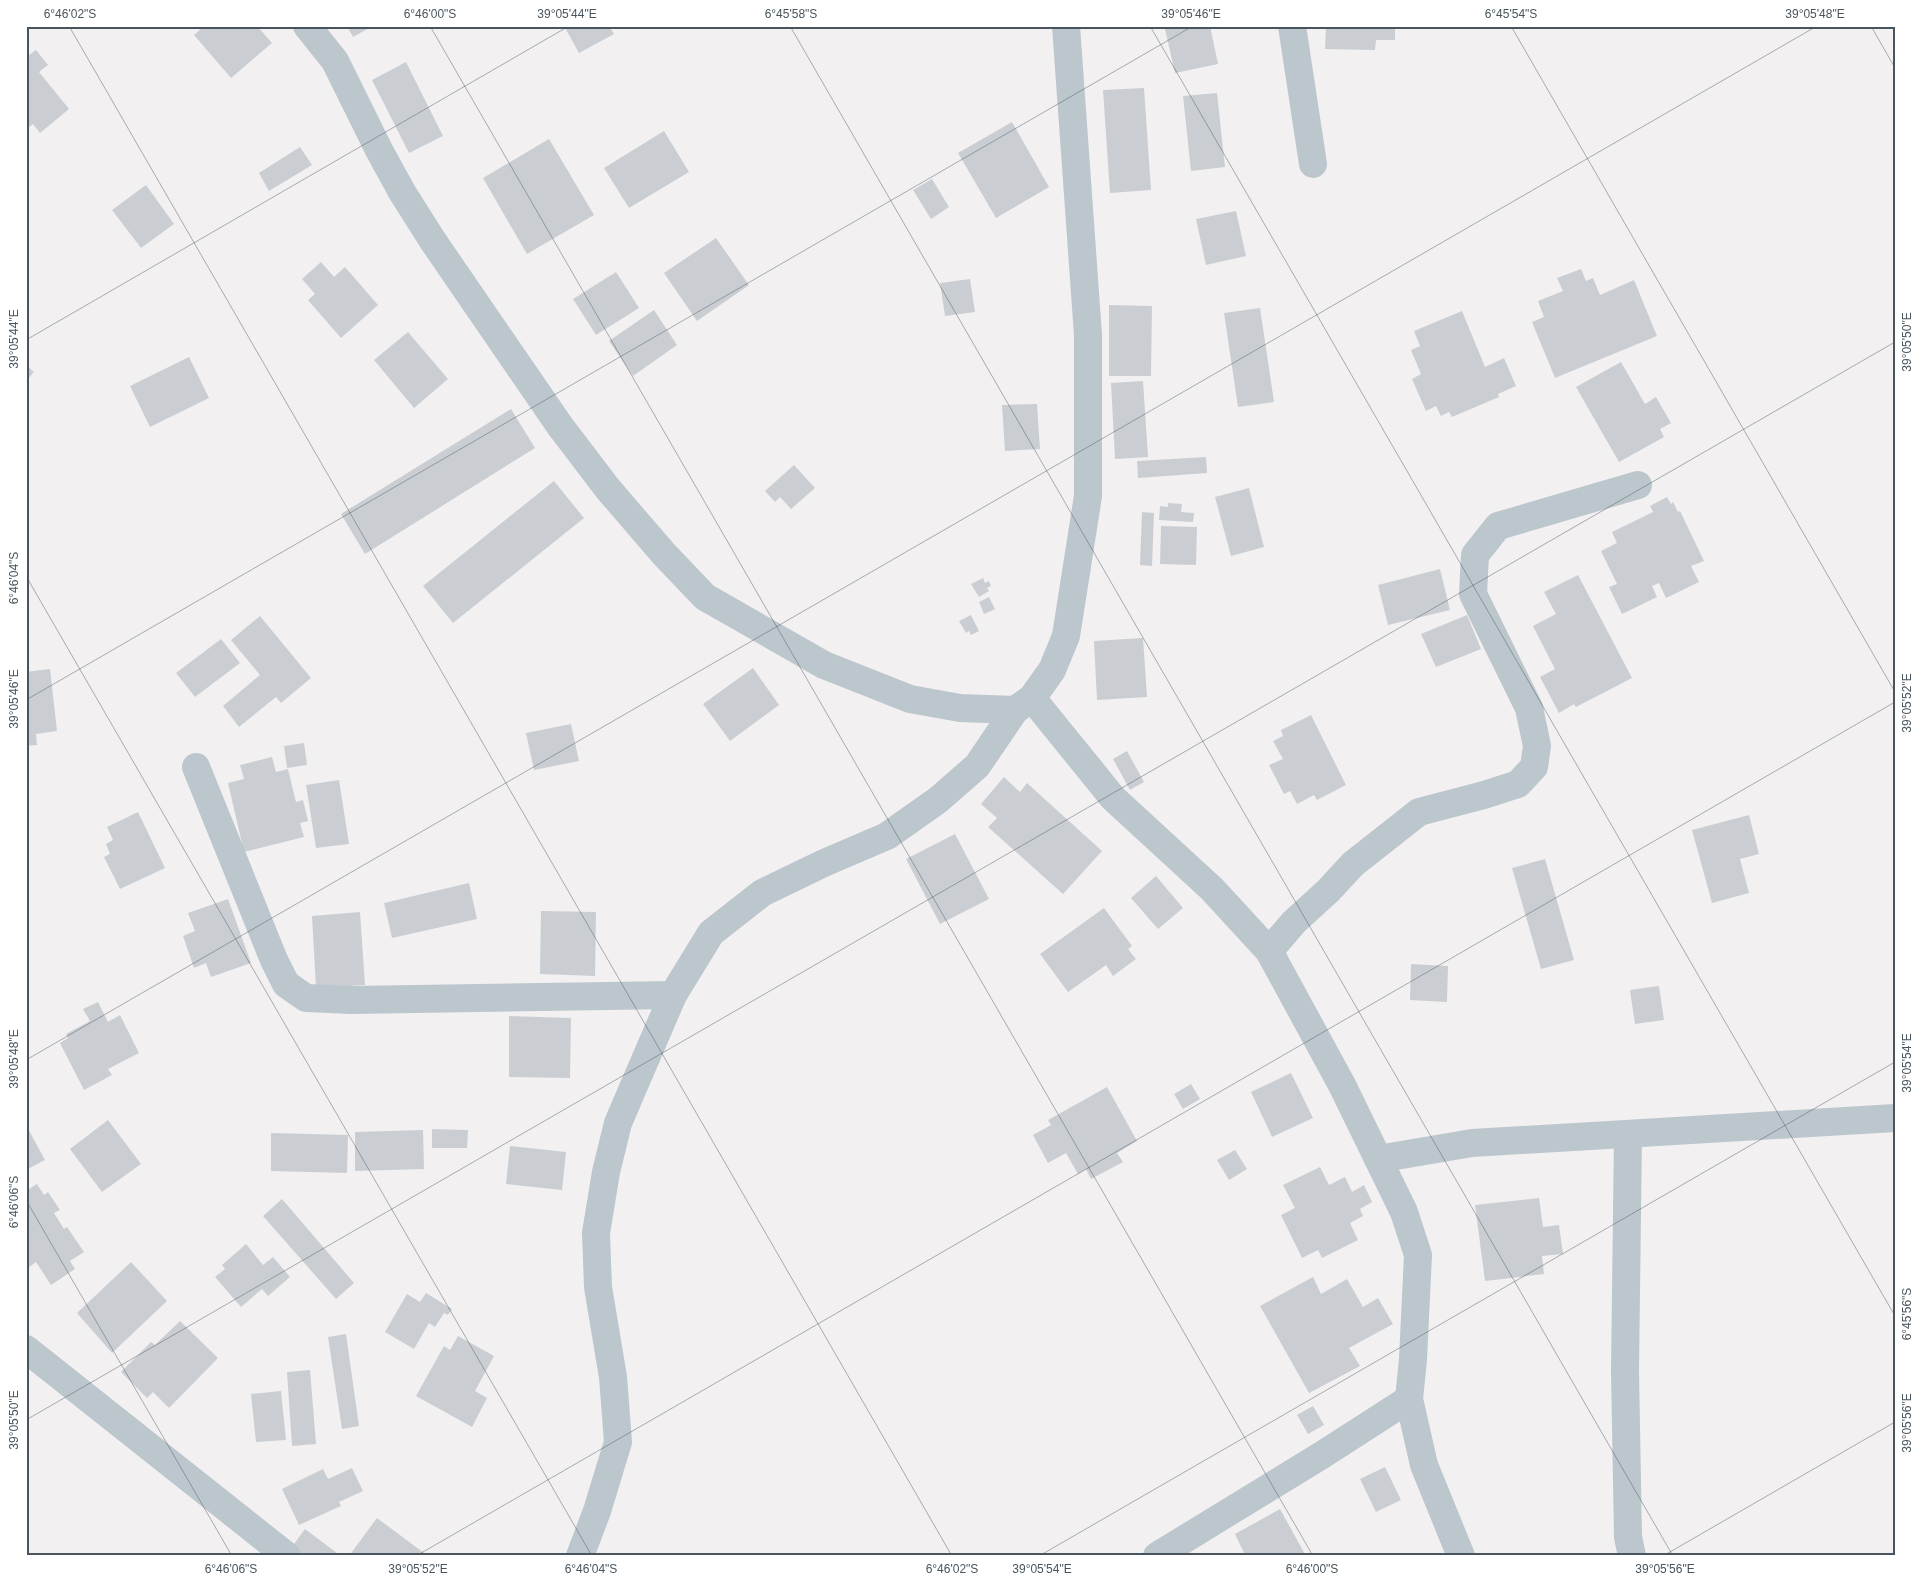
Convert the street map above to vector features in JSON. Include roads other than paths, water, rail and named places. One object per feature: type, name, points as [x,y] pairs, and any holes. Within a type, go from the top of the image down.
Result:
[{"type":"street","points":[[307,26],[336,61],[379,150],[402,192],[433,241],[560,426],[608,489],[664,554],[705,597],[824,665],[910,699],[960,708],[1023,704],[1113,798],[1212,889],[1269,951],[1342,1085],[1404,1212],[1418,1255],[1409,1398],[1424,1465],[1461,1556]]},
{"type":"street","points":[[580,1556],[597,1511],[618,1442],[613,1377],[598,1287],[596,1233],[606,1172],[618,1123],[673,995],[711,933],[762,893],[824,863],[887,836],[938,800],[977,766],[1023,704],[1052,670],[1066,636],[1088,496],[1088,335],[1066,26]]},
{"type":"street","points":[[1292,26],[1313,164]]},
{"type":"street","points":[[1269,951],[1294,922],[1328,892],[1353,864],[1418,812],[1518,784],[1534,767],[1537,746],[1528,708],[1473,594],[1475,555],[1498,526],[1638,485]]},
{"type":"street","points":[[196,767],[274,960],[286,984],[306,998],[351,1000],[673,995]]},
{"type":"street","points":[[1378,1159],[1472,1143],[1895,1118]]},
{"type":"street","points":[[1628,1134],[1625,1399],[1628,1537],[1632,1556]]},
{"type":"street","points":[[26,1349],[287,1556]]},
{"type":"street","points":[[1157,1556],[1409,1398]]}]
